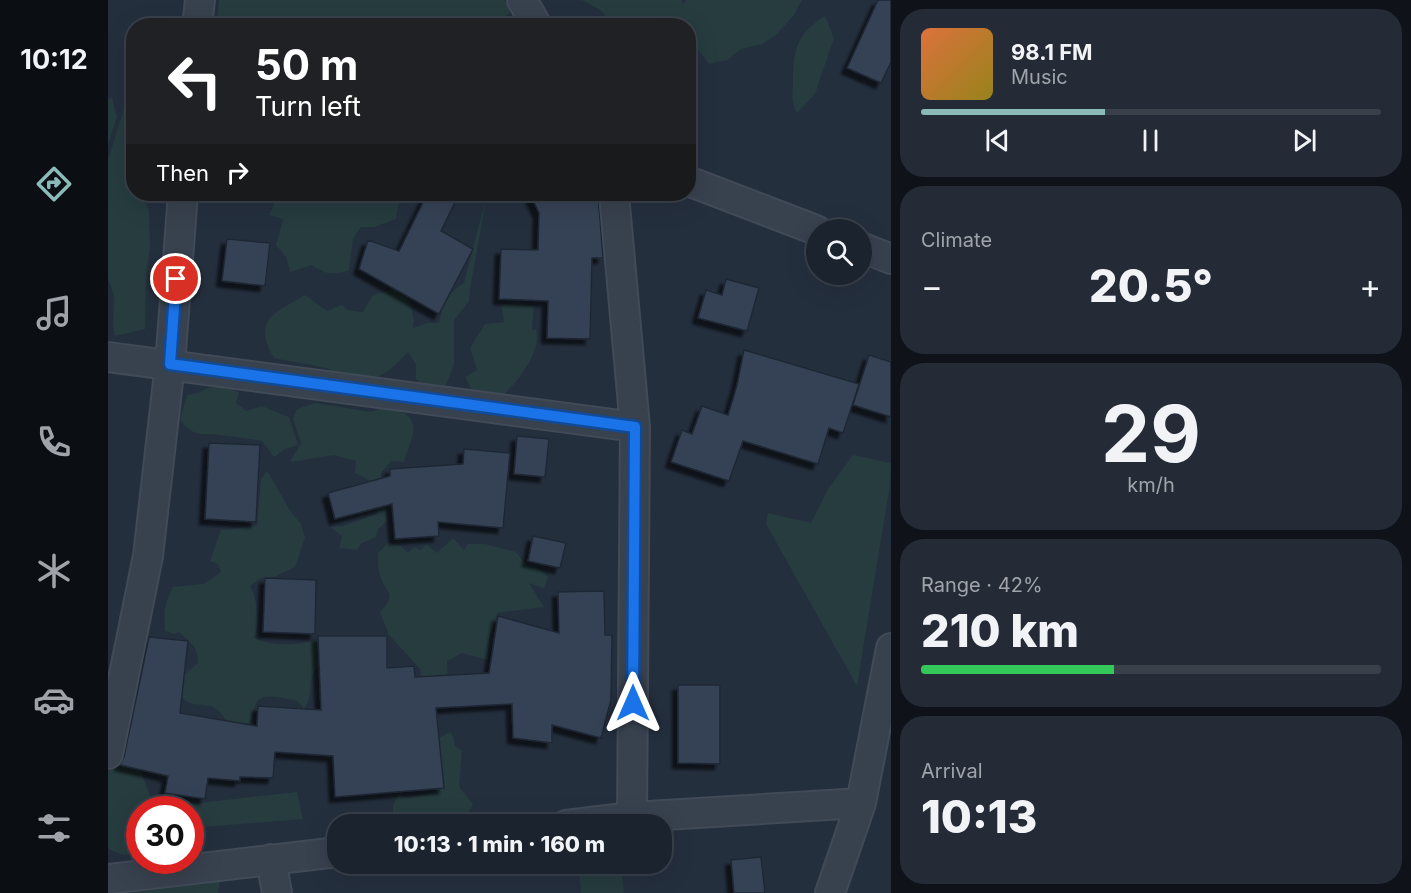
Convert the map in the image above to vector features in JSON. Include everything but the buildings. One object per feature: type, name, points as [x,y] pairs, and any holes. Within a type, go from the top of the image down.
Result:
[{"type":"street","points":[[198,18],[200,0]]},
{"type":"street","points":[[522,0],[532,18]]},
{"type":"street","points":[[696,185],[806,226]]},
{"type":"street","points":[[108,754],[148,556],[170,364],[182,201]]},
{"type":"street","points":[[615,201],[635,427],[632,814]]},
{"type":"street","points":[[872,251],[891,259]]},
{"type":"street","points":[[108,357],[635,427]]},
{"type":"street","points":[[831,893],[861,803],[891,648]]},
{"type":"street","points":[[672,815],[861,803]]},
{"type":"street","points":[[108,879],[327,853]]},
{"type":"street","points":[[271,859],[277,893]]},
{"type":"green space","points":[[219,0],[504,0],[512,11],[503,18],[217,18]]},
{"type":"green space","points":[[582,0],[681,0],[683,4],[687,0],[802,0],[794,15],[775,36],[762,44],[741,49],[727,60],[709,64],[696,49],[696,18],[607,18],[599,9]]},
{"type":"green space","points":[[825,16],[834,38],[815,94],[797,113],[792,97],[794,60],[798,43],[808,29]]},
{"type":"green space","points":[[108,98],[112,99],[117,117],[108,145]]},
{"type":"green space","points":[[126,102],[126,201],[145,201],[149,211],[150,248],[146,275],[145,329],[115,336],[114,297],[108,278],[108,160]]},
{"type":"green space","points":[[275,201],[399,201],[396,219],[374,227],[361,227],[353,239],[349,270],[344,272],[325,272],[312,265],[290,272],[286,257],[276,245],[283,219],[269,215]]},
{"type":"green space","points":[[486,201],[469,301],[454,320],[454,364],[443,393],[424,388],[416,379],[416,364],[408,352],[387,372],[364,379],[343,376],[327,369],[274,358],[267,345],[266,326],[270,319],[284,307],[305,295],[327,311],[342,305],[347,310],[363,312],[373,295],[394,289],[409,299],[414,320],[413,328],[427,323],[439,323],[446,299],[464,283]]},
{"type":"green space","points":[[501,304],[534,306],[532,330],[536,329],[537,338],[527,366],[501,397],[473,392],[465,377],[477,370],[470,348],[485,324],[504,322]]},
{"type":"green space","points":[[228,386],[239,393],[236,403],[246,411],[262,406],[289,417],[298,445],[285,449],[274,457],[262,441],[201,434],[185,426],[180,419],[187,395],[208,388]]},
{"type":"green space","points":[[316,403],[371,412],[388,405],[408,416],[414,428],[404,462],[391,461],[381,473],[387,521],[378,529],[376,537],[362,543],[357,550],[339,548],[342,536],[330,527],[343,526],[377,514],[373,482],[355,473],[356,461],[334,455],[290,462],[301,443],[293,419],[297,409]]},
{"type":"green space","points":[[853,455],[891,463],[890,485],[857,686],[766,524],[768,513],[811,523],[828,489]]},
{"type":"green space","points":[[267,471],[291,512],[301,524],[305,538],[295,567],[274,577],[261,578],[250,586],[255,597],[257,612],[254,638],[271,643],[288,644],[323,638],[328,664],[318,666],[314,671],[309,698],[304,709],[298,701],[262,698],[255,706],[243,739],[233,738],[219,711],[210,706],[190,703],[179,695],[183,676],[198,663],[198,658],[193,646],[179,632],[174,634],[165,631],[165,608],[173,587],[204,584],[221,572],[218,564],[210,561],[221,530],[257,526],[261,479]]},
{"type":"green space","points":[[453,538],[464,550],[468,544],[485,544],[516,552],[527,566],[539,569],[548,577],[544,588],[529,583],[544,607],[497,613],[489,639],[488,660],[462,653],[447,661],[448,694],[419,693],[421,670],[389,635],[380,612],[389,601],[390,594],[380,575],[378,553],[388,543],[401,546],[408,553],[414,547],[421,550],[426,544],[437,553]]},
{"type":"green space","points":[[450,732],[455,746],[462,751],[459,787],[473,804],[467,814],[393,814],[393,805],[398,795],[408,798],[435,793],[439,738]]},
{"type":"green space","points":[[141,757],[141,772],[150,796],[126,796],[126,855],[108,848],[108,771],[121,761]]},
{"type":"green space","points":[[297,792],[303,819],[204,827],[204,802]]},
{"type":"green space","points":[[579,874],[622,874],[624,893],[581,893]]},
{"type":"green space","points":[[220,880],[218,893],[129,893]]},
{"type":"route","points":[[176,279],[170,364],[635,427],[633,703]]}]
